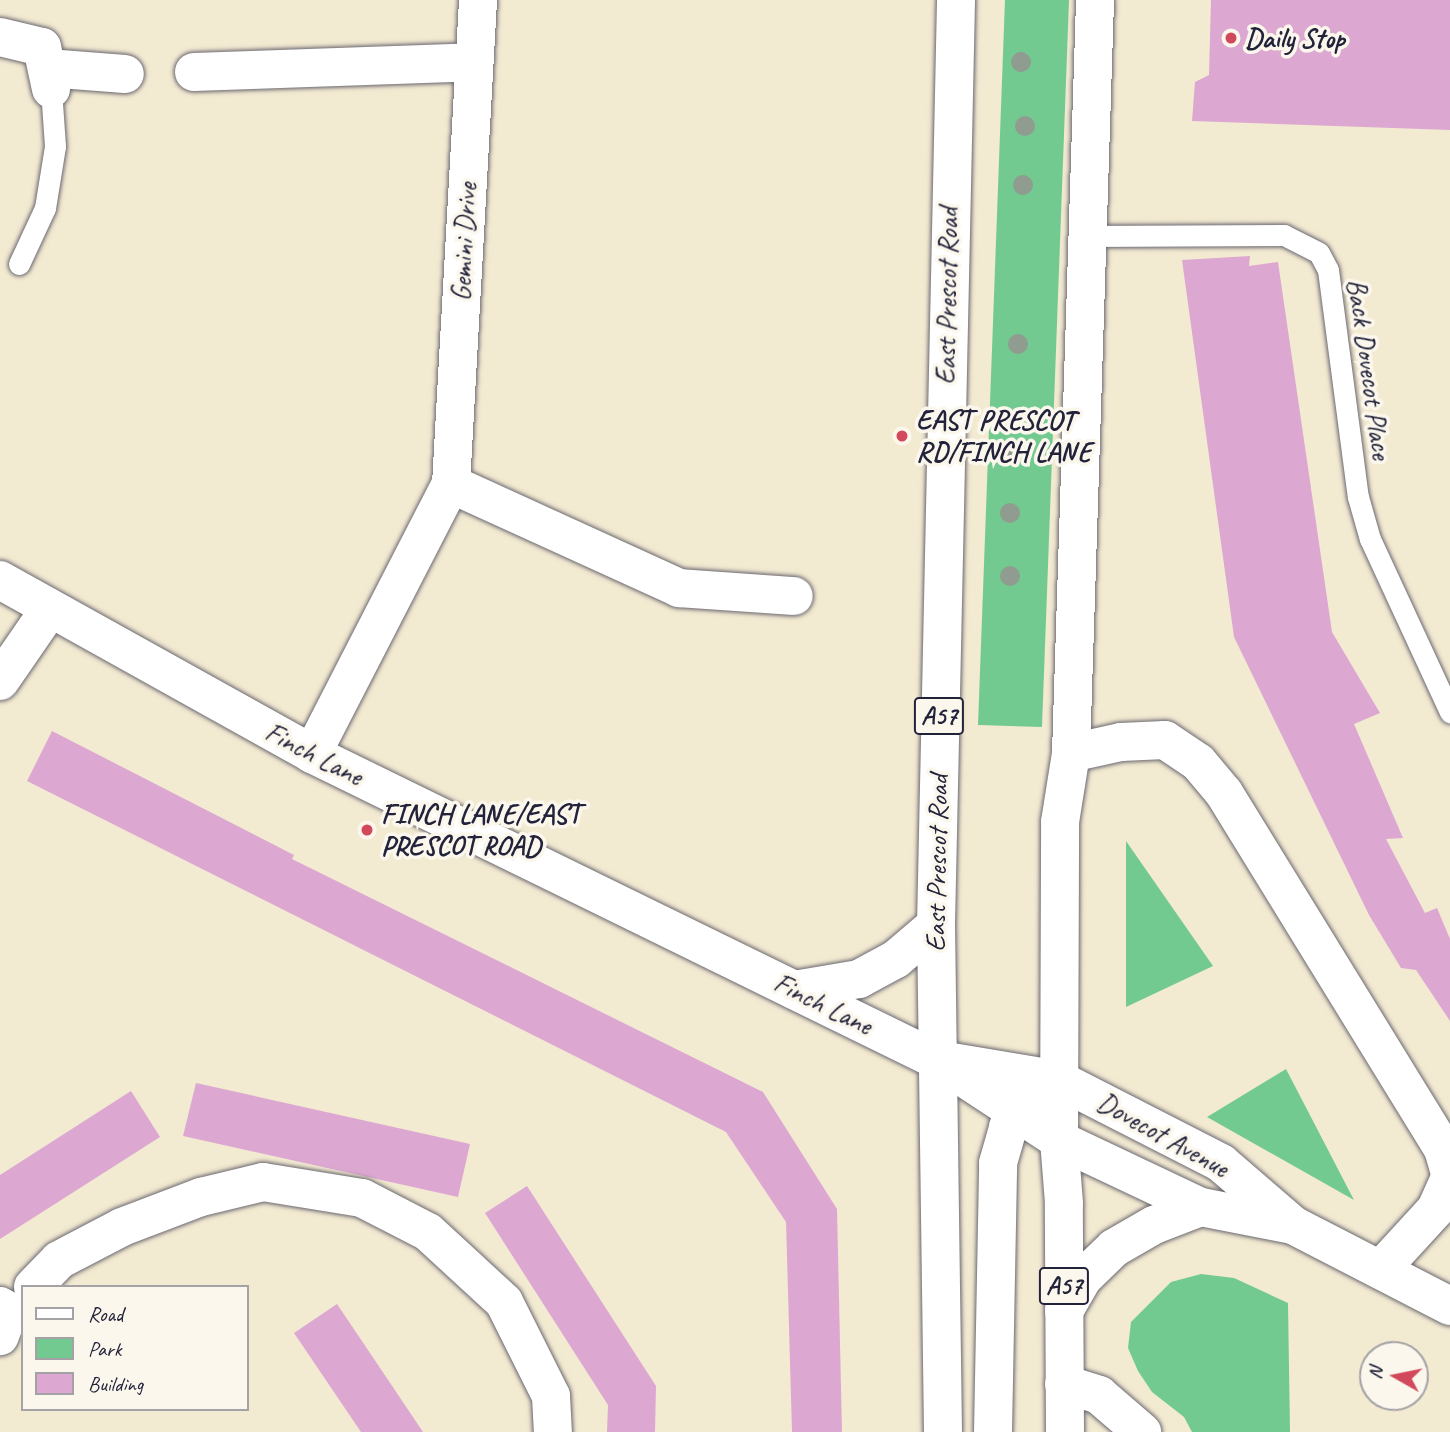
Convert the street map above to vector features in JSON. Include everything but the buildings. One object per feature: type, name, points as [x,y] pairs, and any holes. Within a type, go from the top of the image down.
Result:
[{"type":"main road","name":"Gemini Drive","points":[[312,754],[451,484],[478,0]]},
{"type":"main road","name":"East Prescot Road","points":[[943,1432],[936,925],[956,0]]},
{"type":"main road","name":"A57","points":[[1065,1432],[1064,1203],[1059,1140],[1060,822],[1071,753],[1095,0]]},
{"type":"main road","points":[[0,37],[42,47],[49,79],[125,74]]},
{"type":"main road","points":[[194,72],[474,62]]},
{"type":"main road","points":[[451,484],[679,588],[794,596]]},
{"type":"main road","name":"Finch Lane","points":[[0,580],[312,754],[937,1060],[1059,1140]]},
{"type":"main road","points":[[0,681],[50,610]]},
{"type":"main road","points":[[1071,753],[1121,742],[1165,740],[1198,762],[1224,793],[1429,1126],[1450,1176],[1436,1209],[1382,1268]]},
{"type":"main road","points":[[794,990],[859,979],[896,959],[936,925]]},
{"type":"main road","name":"Finch Lane","points":[[937,1060],[1059,1080]]},
{"type":"main road","points":[[993,1432],[998,1163],[1017,1112],[1043,1088],[1059,1080]]},
{"type":"main road","name":"Dovecot Avenue","points":[[1059,1080],[1221,1163],[1293,1225]]},
{"type":"main road","name":"Dovecot Avenue","points":[[1059,1140],[1201,1207],[1293,1225],[1382,1268],[1450,1306]]},
{"type":"main road","points":[[34,1285],[58,1260],[122,1227],[201,1197],[263,1182],[362,1198],[428,1232],[504,1302],[551,1396],[553,1432]]},
{"type":"main road","points":[[1064,1311],[1084,1276],[1114,1248],[1154,1225],[1201,1207]]},
{"type":"main road","points":[[1064,1384],[1099,1395],[1125,1413],[1142,1432]]},
{"type":"lane","points":[[19,264],[46,208],[55,146],[49,79]]},
{"type":"lane","name":"Back Dovecot Place","points":[[1086,236],[1284,235],[1319,253],[1328,270],[1358,497],[1370,539],[1450,712]]},
{"type":"green space","points":[[1005,0],[1069,0],[1042,727],[978,725]]},
{"type":"green space","points":[[1126,841],[1213,966],[1126,1007]]},
{"type":"green space","points":[[1286,1069],[1354,1200],[1207,1117]]},
{"type":"green space","points":[[1201,1274],[1234,1278],[1288,1303],[1290,1432],[1192,1432],[1184,1417],[1152,1392],[1138,1371],[1128,1348],[1131,1322],[1171,1282]]},
{"type":"place","name":"Daily Stop","points":[[1231,38]]},
{"type":"place","name":"EAST PRESCOT RD/FINCH LANE","points":[[902,436]]},
{"type":"place","name":"FINCH LANE/EAST PRESCOT ROAD","points":[[367,830]]}]
